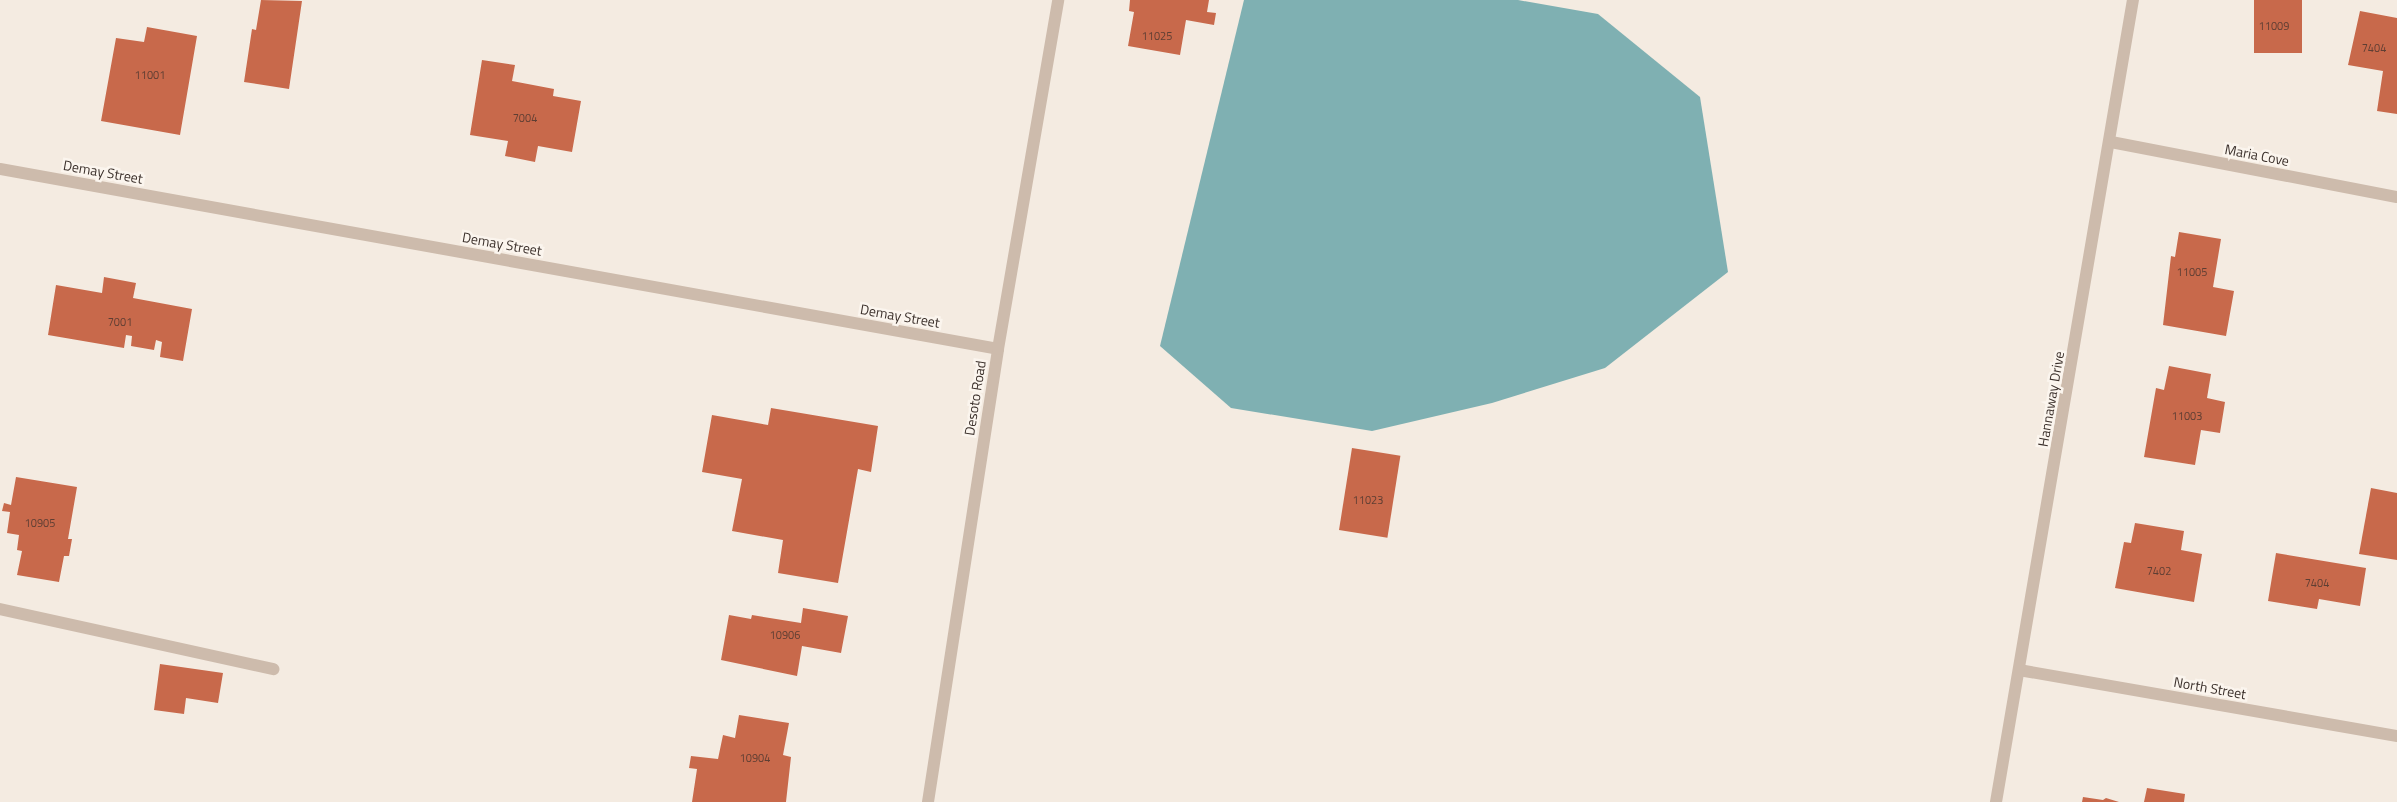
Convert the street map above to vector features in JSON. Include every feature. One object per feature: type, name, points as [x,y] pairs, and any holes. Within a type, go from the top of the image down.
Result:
[{"type":"street","name":"Desoto Road","points":[[928,802],[998,349],[1058,0]]},
{"type":"street","name":"Hannaway Drive","points":[[1996,802],[2134,0]]},
{"type":"street","name":"Maria Cove","points":[[2111,142],[2397,197]]},
{"type":"street","name":"Demay Street","points":[[0,169],[998,349]]},
{"type":"street","points":[[0,609],[273,669]]},
{"type":"street","name":"North Street","points":[[2019,670],[2397,736]]},
{"type":"water","points":[[1244,0],[1518,0],[1598,14],[1700,97],[1728,272],[1605,368],[1492,403],[1372,431],[1231,408],[1160,346]]},
{"type":"building","points":[[261,0],[302,1],[289,89],[244,82],[252,29],[256,30]]},
{"type":"building","points":[[1130,0],[1209,0],[1207,12],[1216,13],[1214,25],[1186,20],[1180,55],[1128,46],[1134,12],[1129,11]]},
{"type":"building","points":[[2254,0],[2302,0],[2302,53],[2254,53]]},
{"type":"building","points":[[2360,11],[2397,18],[2397,114],[2377,111],[2383,71],[2348,65]]},
{"type":"building","points":[[147,27],[197,36],[180,135],[101,121],[116,38],[144,42]]},
{"type":"building","points":[[482,60],[515,65],[512,81],[554,89],[553,96],[581,101],[572,152],[538,146],[535,162],[505,156],[508,141],[470,135]]},
{"type":"building","points":[[2179,232],[2221,239],[2213,287],[2234,291],[2226,336],[2163,325],[2171,256],[2175,257]]},
{"type":"building","points":[[104,277],[136,283],[133,298],[192,309],[183,361],[160,357],[162,342],[156,340],[154,350],[131,346],[132,336],[126,335],[124,348],[48,335],[56,285],[102,293]]},
{"type":"building","points":[[2169,366],[2211,374],[2207,398],[2225,402],[2220,433],[2201,430],[2195,465],[2144,457],[2156,388],[2164,390]]},
{"type":"building","points":[[771,408],[878,426],[871,472],[858,469],[838,583],[778,573],[783,540],[732,531],[742,479],[702,472],[712,415],[768,425]]},
{"type":"building","points":[[1352,448],[1400,456],[1387,538],[1339,530]]},
{"type":"building","points":[[16,477],[77,487],[68,539],[72,539],[69,556],[64,556],[59,582],[17,575],[22,551],[17,550],[19,535],[7,533],[10,512],[2,511],[4,503],[11,505]]},
{"type":"building","points":[[2371,488],[2397,493],[2397,560],[2359,554]]},
{"type":"building","points":[[2135,523],[2184,531],[2181,550],[2202,554],[2194,602],[2115,588],[2124,542],[2131,543]]},
{"type":"building","points":[[2276,553],[2366,568],[2360,606],[2319,599],[2317,609],[2268,601]]},
{"type":"building","points":[[803,608],[848,616],[841,653],[802,646],[797,676],[721,660],[729,615],[751,619],[752,615],[801,623]]},
{"type":"building","points":[[160,664],[223,673],[218,703],[186,698],[184,714],[154,710]]},
{"type":"building","points":[[739,715],[789,723],[783,755],[791,757],[786,802],[692,802],[697,769],[689,768],[691,756],[718,759],[723,735],[735,738]]},
{"type":"building","points":[[2147,788],[2185,794],[2184,802],[2144,802]]},
{"type":"building","points":[[2083,797],[2103,800],[2106,798],[2119,802],[2082,802]]}]
